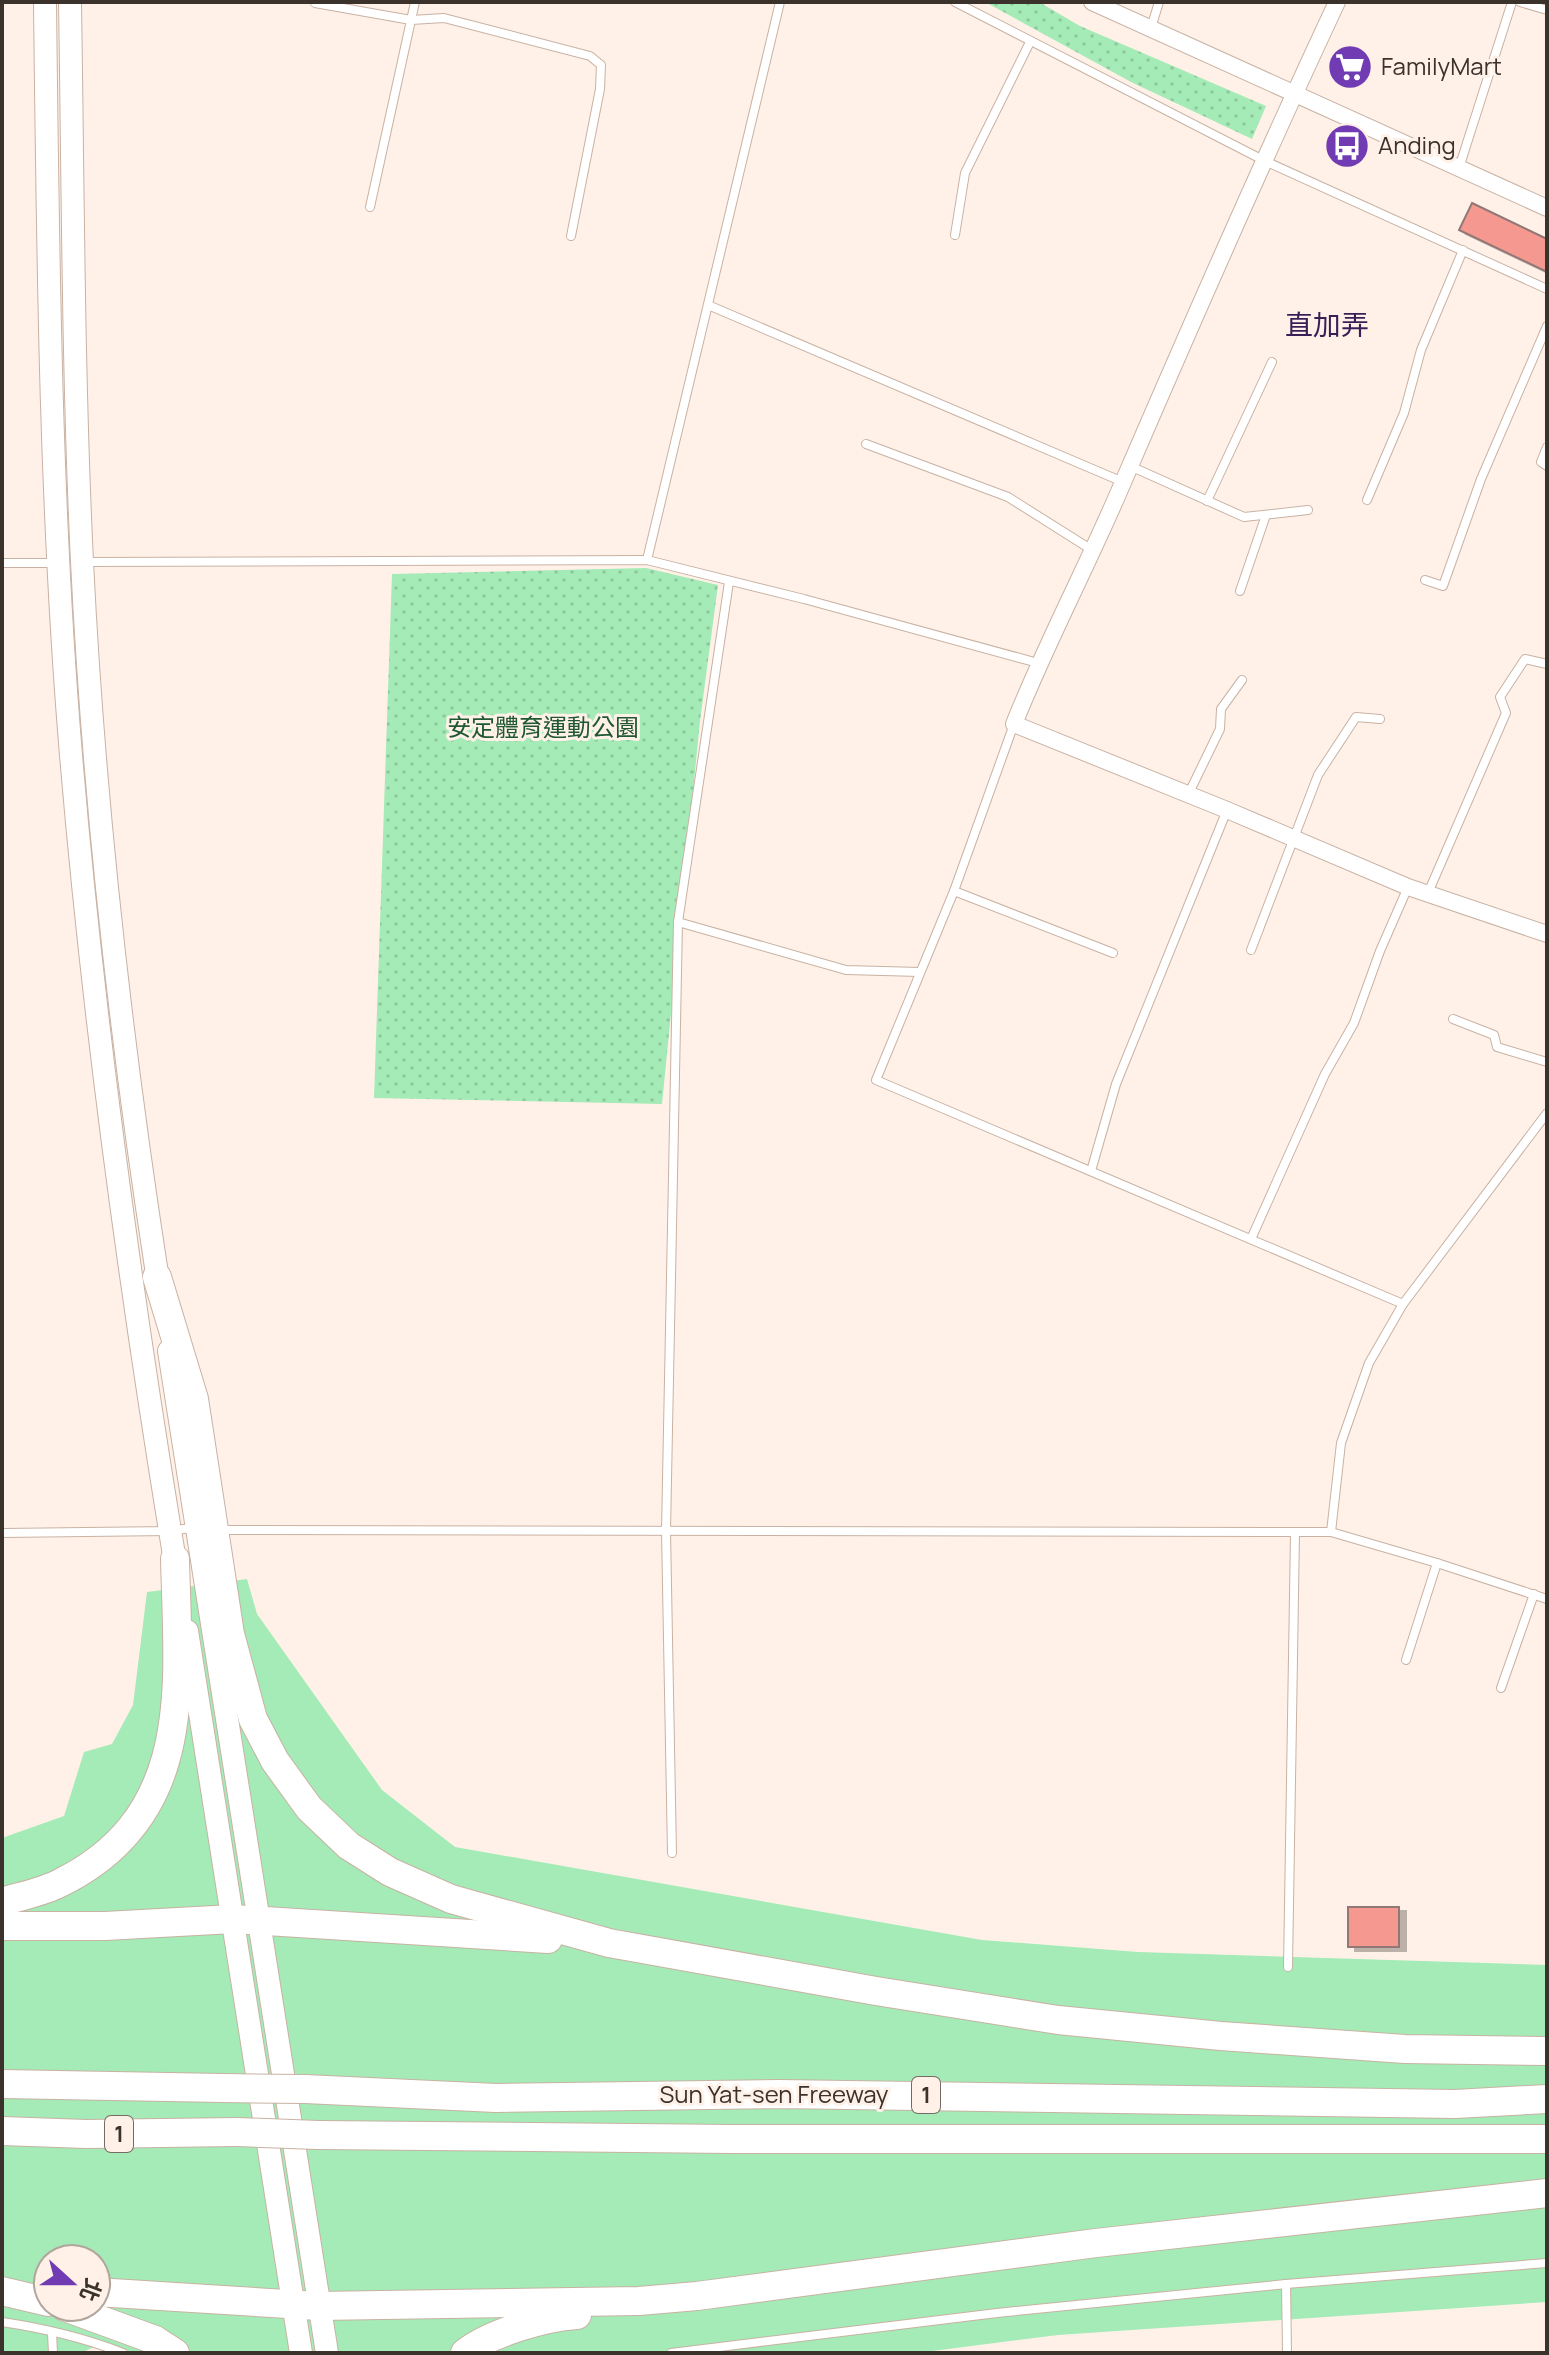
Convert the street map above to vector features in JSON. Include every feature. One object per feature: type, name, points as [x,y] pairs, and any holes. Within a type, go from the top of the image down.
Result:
[{"type":"highway","points":[[157,1277],[194,1399],[206,1529],[253,1719],[275,1761],[309,1808],[349,1846],[390,1872],[451,1899],[609,1943],[1058,2020],[1405,2049],[1547,2051]]},
{"type":"highway","points":[[2,1902],[58,1884],[90,1866],[124,1834],[149,1803],[163,1771],[174,1732],[177,1639],[175,1559]]},
{"type":"highway","points":[[2,1926],[105,1926],[245,1920],[609,1943]]},
{"type":"highway","name":"Sun Yat-sen Freeway","points":[[2,2084],[305,2089],[496,2098],[794,2094],[1455,2104],[1547,2099]]},
{"type":"highway","name":"Sun Yat-sen Freeway","points":[[2,2131],[732,2139],[1547,2139]]},
{"type":"highway","points":[[112,2293],[306,2305],[639,2301],[1080,2245],[1547,2193]]},
{"type":"highway","points":[[7,2292],[32,2291]]},
{"type":"highway","points":[[7,2292],[32,2298]]},
{"type":"highway","points":[[465,2353],[506,2333],[561,2316],[614,2313],[639,2301]]},
{"type":"highway","points":[[112,2322],[155,2340],[175,2353]]},
{"type":"main road","points":[[45,2],[47,212],[58,563],[71,754],[98,1026],[170,1531],[245,1920],[306,2305],[327,2353]]},
{"type":"main road","points":[[70,2],[82,562],[122,1028],[157,1277]]},
{"type":"main road","points":[[206,1529],[245,1920]]},
{"type":"main road","points":[[301,2353],[306,2305]]},
{"type":"street","points":[[1092,2],[1547,208]]},
{"type":"street","points":[[1337,2],[1127,474],[1038,663],[1014,724],[1408,887],[1547,934]]},
{"type":"lane","points":[[370,207],[415,2]]},
{"type":"lane","points":[[647,560],[780,2]]},
{"type":"lane","points":[[955,2],[1265,161],[1547,289]]},
{"type":"lane","points":[[1150,28],[1159,2]]},
{"type":"lane","points":[[1459,168],[1512,2]]},
{"type":"lane","points":[[1520,2],[1547,10]]},
{"type":"lane","points":[[315,3],[411,20],[444,18],[590,56],[601,65],[600,89],[571,236]]},
{"type":"lane","points":[[955,235],[965,173],[1030,42]]},
{"type":"lane","points":[[1367,500],[1404,413],[1421,350],[1463,250]]},
{"type":"lane","points":[[708,305],[973,420],[1207,501],[1244,517],[1308,510]]},
{"type":"lane","points":[[1425,580],[1443,586],[1481,479],[1547,326]]},
{"type":"lane","points":[[1207,501],[1272,362]]},
{"type":"lane","points":[[866,444],[1008,497],[1092,550]]},
{"type":"lane","points":[[1547,447],[1541,462],[1547,466]]},
{"type":"lane","points":[[1240,591],[1266,515]]},
{"type":"lane","points":[[2,563],[647,560],[1038,663]]},
{"type":"lane","points":[[672,1853],[666,1531],[678,922],[729,582]]},
{"type":"lane","points":[[1428,893],[1506,713],[1500,697],[1525,659],[1547,664]]},
{"type":"lane","points":[[1188,795],[1220,729],[1221,709],[1242,680]]},
{"type":"lane","points":[[1251,950],[1318,775],[1356,717],[1380,719]]},
{"type":"lane","points":[[1014,724],[954,891],[876,1080],[1403,1304]]},
{"type":"lane","points":[[1091,1171],[1116,1084],[1227,810]]},
{"type":"lane","points":[[1251,1239],[1325,1074],[1354,1023],[1380,951],[1408,887]]},
{"type":"lane","points":[[954,891],[1113,953]]},
{"type":"lane","points":[[678,922],[846,970],[920,972]]},
{"type":"lane","points":[[1453,1019],[1494,1035],[1497,1047],[1547,1062]]},
{"type":"lane","points":[[1331,1532],[1341,1443],[1369,1363],[1403,1304],[1547,1113]]},
{"type":"lane","points":[[2,1533],[206,1529],[1331,1532],[1547,1599]]},
{"type":"lane","points":[[1288,1967],[1295,1533]]},
{"type":"lane","points":[[1406,1660],[1437,1563]]},
{"type":"lane","points":[[1501,1688],[1534,1594]]},
{"type":"lane","points":[[676,2353],[997,2313],[1286,2284],[1547,2263]]},
{"type":"lane","points":[[1286,2284],[1287,2353]]},
{"type":"lane","points":[[2,2322],[100,2344],[123,2353]]},
{"type":"lane","points":[[52,2333],[53,2353]]},
{"type":"green space","points":[[985,2],[1039,2],[1080,26],[1266,106],[1252,139],[1131,82]]},
{"type":"green space","name":"安定體育運動公園","points":[[646,568],[718,585],[700,721],[662,1104],[374,1098],[392,574]]},
{"type":"green space","points":[[247,1579],[257,1614],[382,1790],[455,1847],[982,1940],[1138,1952],[1547,1965],[1547,2302],[1058,2335],[917,2353],[123,2353],[100,2344],[81,2353],[2,2353],[2,1838],[64,1816],[84,1752],[112,1744],[133,1705],[147,1592]]},
{"type":"building","points":[[1472,203],[1547,239],[1547,272],[1459,230]]},
{"type":"building","points":[[1348,1907],[1399,1907],[1399,1947],[1348,1947]]},
{"type":"place","name":"FamilyMart","points":[[1350,67]]},
{"type":"place","name":"Anding","points":[[1347,146]]},
{"type":"district","name":"直加弄","points":[[1327,325]]}]
